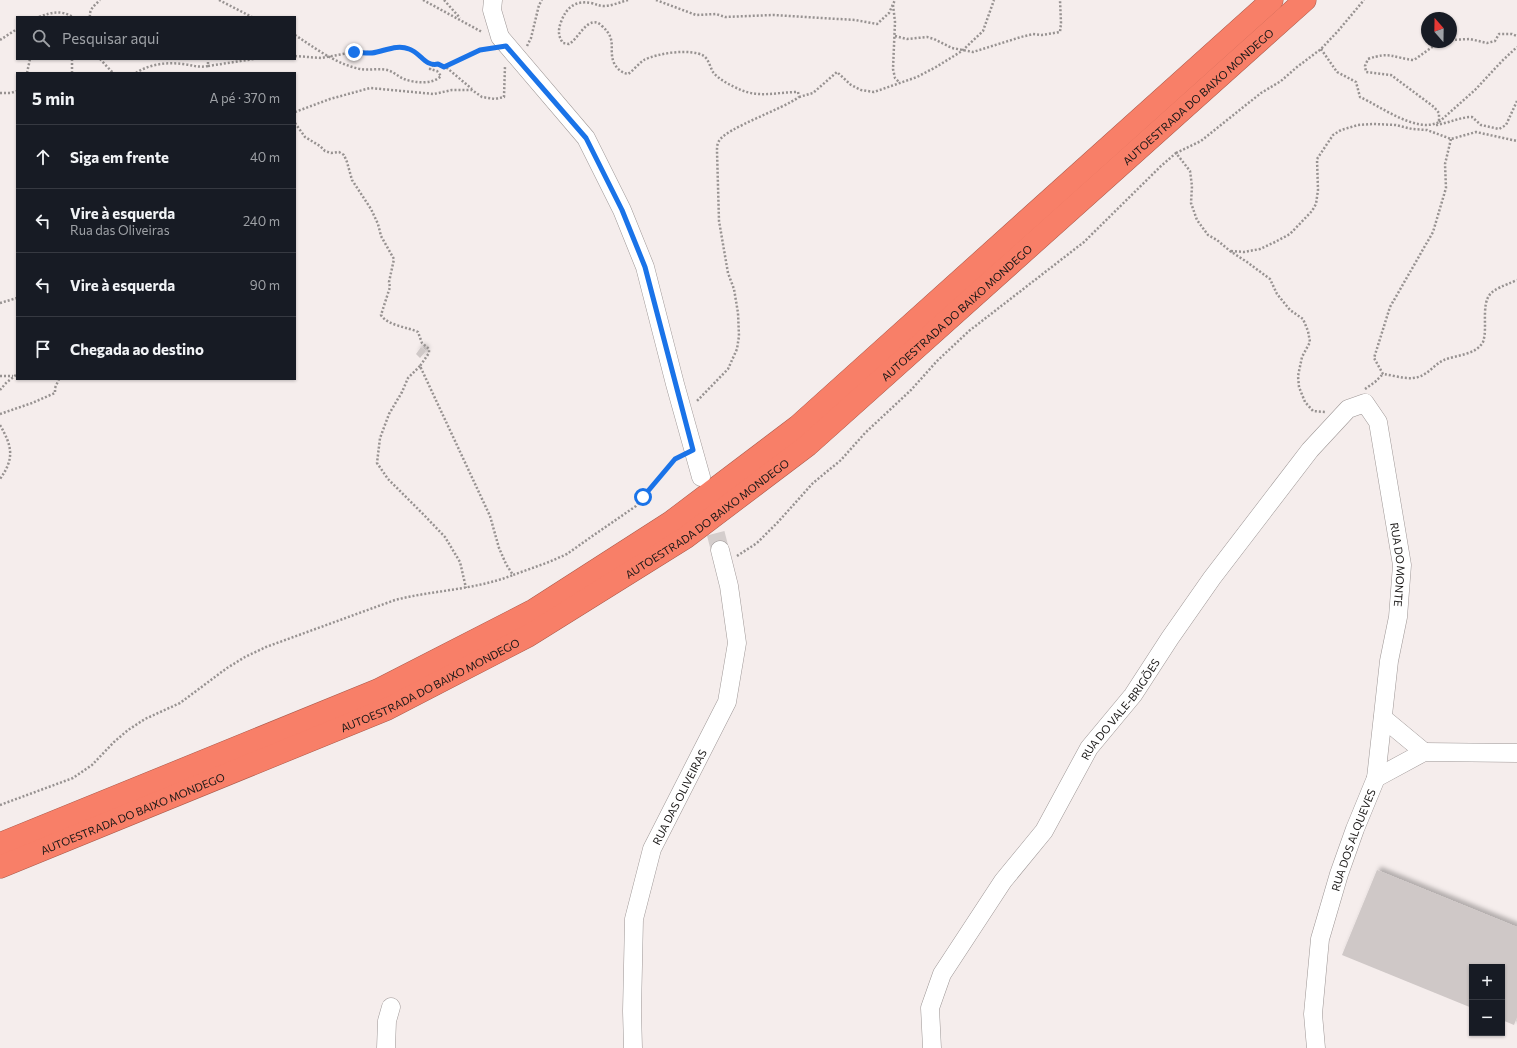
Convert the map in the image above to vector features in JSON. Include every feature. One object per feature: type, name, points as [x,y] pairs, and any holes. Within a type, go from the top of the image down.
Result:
[{"type":"highway","name":"AUTOESTRADA DO BAIXO MONDEGO","points":[[0,844],[378,690],[534,610],[671,522],[798,426],[1272,0]]},
{"type":"highway","name":"AUTOESTRADA DO BAIXO MONDEGO","points":[[0,867],[387,709],[528,636],[685,538],[808,445],[1305,0]]},
{"type":"street","points":[[493,0],[492,10],[503,42],[586,138],[622,210],[645,267],[683,415],[701,477]]},
{"type":"street","name":"RUA DO MONTE","points":[[1363,397],[1378,422],[1402,565],[1398,617],[1389,661],[1376,778]]},
{"type":"street","name":"RUA DO VALE-BRIGÕES","points":[[932,1048],[930,1008],[942,974],[1003,881],[1044,831],[1089,748],[1133,695],[1170,638],[1212,578],[1310,450],[1348,409],[1363,397]]},
{"type":"street","name":"RUA DAS OLIVEIRAS","points":[[633,1048],[632,1011],[634,918],[652,849],[727,702],[737,643],[729,586],[722,556]]},
{"type":"street","points":[[1383,718],[1424,752]]},
{"type":"street","name":"RUA DOS ALQUEVES","points":[[1316,1048],[1314,1014],[1320,939],[1339,874],[1355,829],[1376,778],[1424,752],[1517,754]]},
{"type":"street","points":[[386,1048],[387,1021],[391,1008]]},
{"type":"path","points":[[90,16],[93,6],[100,0]]},
{"type":"path","points":[[220,0],[250,16]]},
{"type":"path","points":[[423,0],[503,42]]},
{"type":"path","points":[[444,0],[461,20]]},
{"type":"path","points":[[519,60],[531,38],[539,4],[542,0]]},
{"type":"path","points":[[628,0],[607,6],[583,2],[569,7],[564,13],[560,26],[559,35],[561,40],[563,43],[569,44],[576,39],[588,25],[594,22],[599,23],[611,36],[614,63],[623,73],[628,74],[644,60],[661,54],[678,52],[697,53],[705,57],[714,73],[721,79],[741,90],[752,94],[798,92],[799,97]]},
{"type":"path","points":[[656,0],[696,15],[716,14],[725,17],[773,15],[855,20],[877,24],[889,13],[895,0]]},
{"type":"path","points":[[683,415],[728,369],[737,348],[739,336],[738,313],[734,289],[728,273],[719,221],[718,142],[731,132],[790,103],[799,97],[813,93],[836,72],[851,85],[861,90],[874,92],[924,74],[962,51],[983,31],[994,0]]},
{"type":"path","points":[[894,36],[907,39],[927,37],[952,48],[973,52],[1033,34],[1042,35],[1060,32],[1062,23],[1060,0]]},
{"type":"path","points":[[722,556],[742,553],[757,543],[778,522],[812,482],[841,460],[865,433],[911,390],[969,330],[1084,242],[1161,166],[1176,154],[1201,141],[1321,49],[1338,32],[1364,0]]},
{"type":"path","points":[[893,4],[893,69],[895,78],[899,82]]},
{"type":"path","points":[[43,16],[61,12],[71,16]]},
{"type":"path","points":[[0,40],[16,30]]},
{"type":"path","points":[[1457,40],[1470,39],[1487,43],[1495,41],[1500,34],[1512,34],[1517,36]]},
{"type":"path","points":[[296,37],[329,57],[348,66],[361,69],[389,70],[403,78],[429,83],[437,80],[441,76],[437,71],[430,69],[433,66]]},
{"type":"path","points":[[444,67],[480,50],[503,42]]},
{"type":"path","points":[[296,56],[312,58],[329,57],[354,52],[373,52],[394,47],[402,47],[410,49],[433,66],[438,64],[444,67],[482,97],[495,99],[504,97],[506,63],[503,42]]},
{"type":"path","points":[[1433,125],[1439,122],[1475,90],[1517,47]]},
{"type":"path","points":[[1431,48],[1414,60],[1387,54],[1368,59],[1365,66],[1366,72],[1391,75],[1414,94],[1429,103],[1439,113],[1439,122]]},
{"type":"path","points":[[1321,49],[1337,72],[1356,82],[1360,97],[1382,108],[1393,116],[1406,121],[1433,125],[1448,123],[1462,117],[1472,117],[1481,124],[1499,129],[1506,125],[1517,101]]},
{"type":"path","points":[[27,72],[30,60]]},
{"type":"path","points":[[72,60],[72,72]]},
{"type":"path","points":[[101,60],[112,72]]},
{"type":"path","points":[[208,60],[208,66]]},
{"type":"path","points":[[137,72],[144,67],[156,65],[181,64],[200,67],[245,60]]},
{"type":"path","points":[[296,112],[330,99],[370,88],[434,94],[452,90],[472,90]]},
{"type":"path","points":[[0,93],[16,91]]},
{"type":"path","points":[[296,125],[299,130],[325,151],[331,153],[339,152],[344,155],[352,180],[371,209],[378,224],[381,236],[394,259],[389,282],[390,287],[381,315],[389,322],[418,332],[422,342],[429,349],[429,354],[408,378],[402,392],[389,414],[380,438],[377,463],[388,479],[444,537],[460,562],[466,588]]},
{"type":"path","points":[[1230,251],[1244,252],[1260,249],[1275,242],[1290,234],[1312,211],[1316,204],[1318,190],[1317,159],[1333,135],[1341,130],[1358,125],[1396,125],[1412,129],[1427,130],[1451,139],[1476,132],[1517,141]]},
{"type":"path","points":[[1383,374],[1374,358],[1390,307],[1433,232],[1446,188],[1445,164],[1451,139]]},
{"type":"path","points":[[1176,154],[1190,171],[1192,186],[1191,203],[1197,220],[1208,234],[1270,279],[1277,294],[1290,310],[1303,319],[1308,331],[1310,342],[1302,357],[1298,376],[1299,387],[1305,402],[1313,411],[1326,412],[1331,410]]},
{"type":"path","points":[[1383,374],[1414,378],[1426,375],[1438,362],[1474,350],[1482,343],[1485,333],[1485,302],[1492,291],[1517,280]]},
{"type":"path","points":[[0,303],[16,298]]},
{"type":"path","points":[[420,366],[490,516],[499,548],[513,575]]},
{"type":"path","points":[[1363,397],[1383,374]]},
{"type":"path","points":[[0,376],[14,376]]},
{"type":"path","points":[[0,390],[14,376]]},
{"type":"path","points":[[0,414],[55,393],[55,388],[59,380]]},
{"type":"path","points":[[0,425],[10,446],[9,463],[0,479]]},
{"type":"path","points":[[0,805],[83,773],[128,730],[145,719],[180,703],[227,668],[266,647],[395,600],[416,594],[466,588],[501,580],[568,554],[636,506],[675,459],[693,450]]},
{"type":"building","points":[[421,347],[426,351],[420,358],[416,354]]},
{"type":"building","points":[[1377,870],[1517,927],[1517,1017],[1514,1025],[1505,1021],[1505,964],[1469,964],[1469,1007],[1342,955]]},
{"type":"tunnel","points":[[709,507],[720,550]]},
{"type":"route","points":[[354,52],[364,53],[394,47],[402,47],[410,49],[433,66],[438,64],[444,67],[480,50],[506,46],[586,138],[622,210],[645,267],[693,450],[675,459],[643,497]]}]
